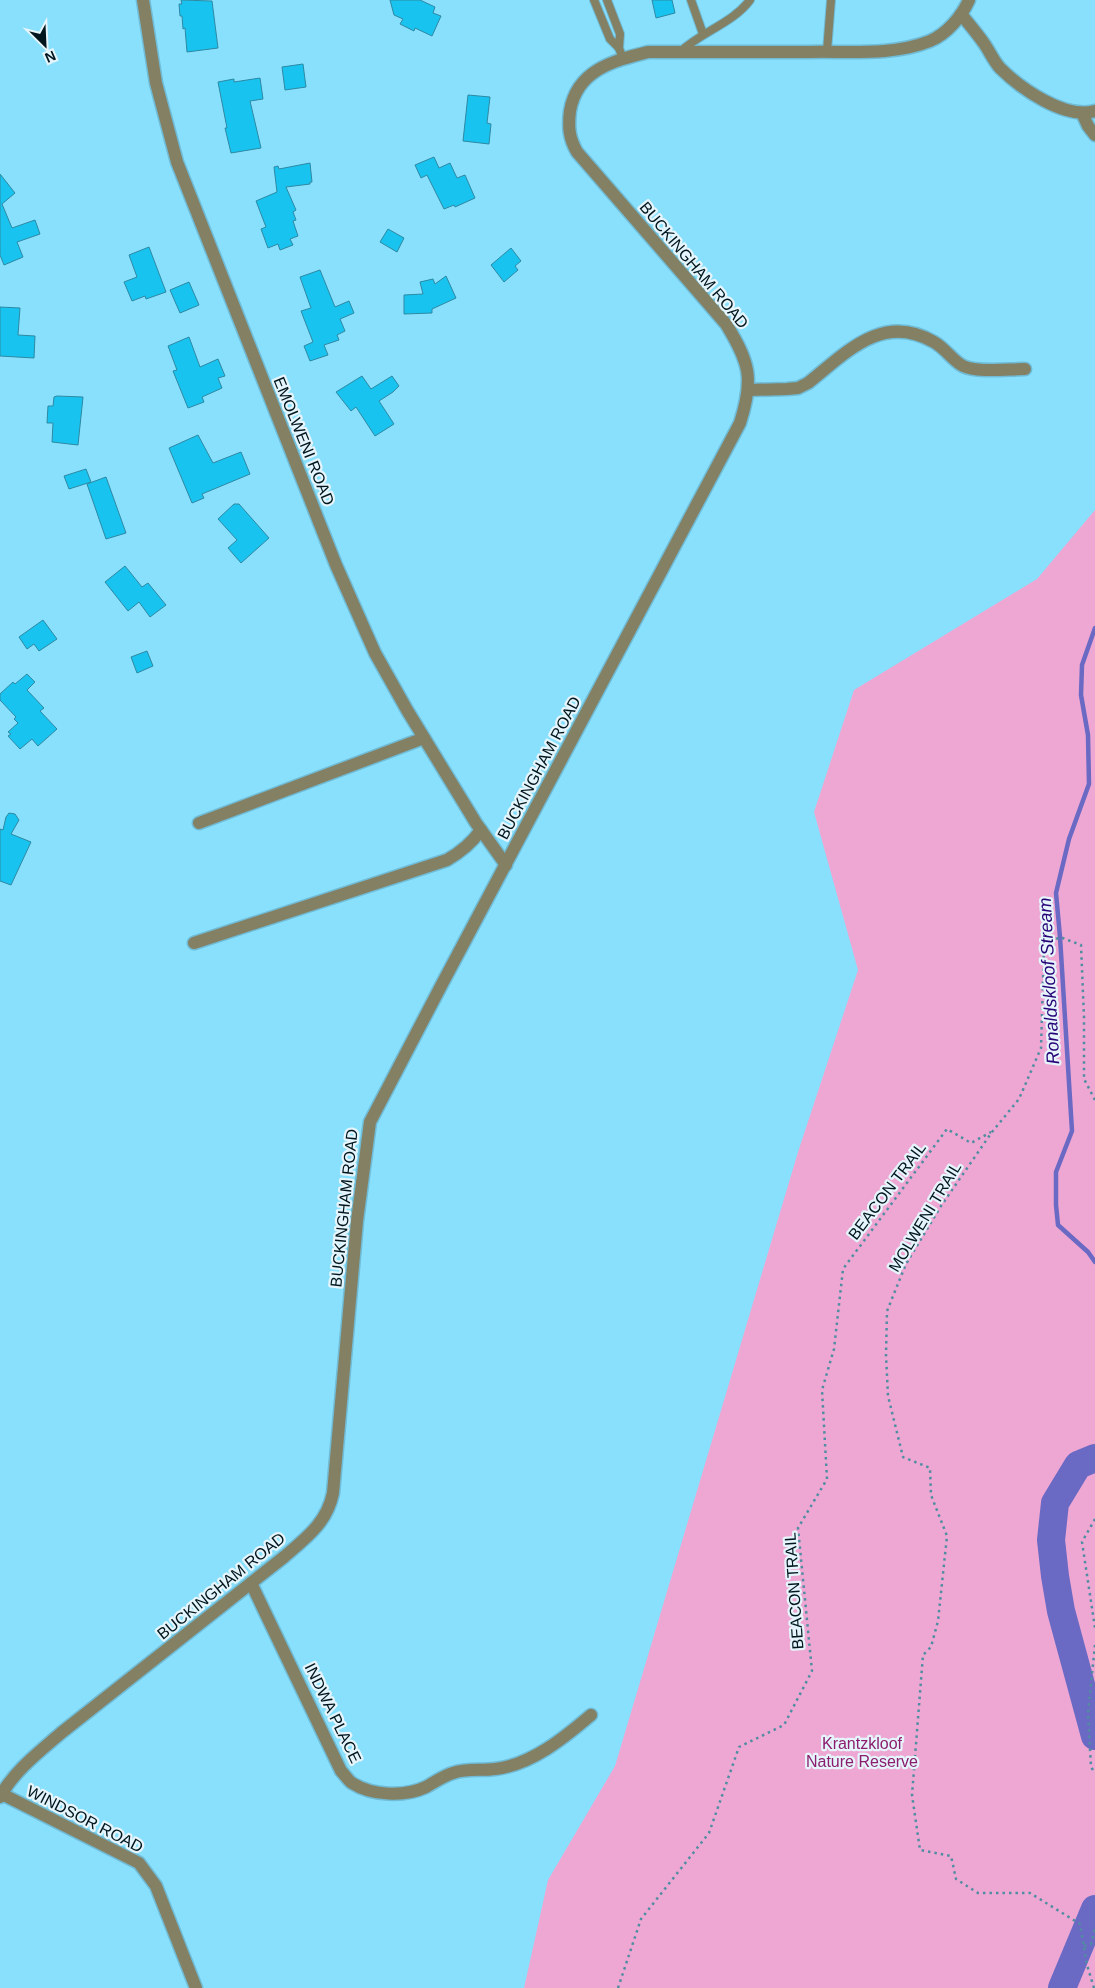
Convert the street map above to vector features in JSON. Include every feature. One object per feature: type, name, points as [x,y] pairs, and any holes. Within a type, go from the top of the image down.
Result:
[{"type":"street","name":"EMOLWENI ROAD","points":[[144,0],[156,83],[177,162],[336,565],[375,653],[424,738],[481,830],[506,865]]},
{"type":"street","name":"BUCKINGHAM ROAD","points":[[1,1795],[29,1761],[61,1733],[314,1531],[330,1504],[357,1221],[370,1122],[740,423],[749,390],[747,366],[739,344],[726,324],[582,160],[571,141],[568,124],[571,106],[578,86],[621,53],[827,52],[903,49],[940,35],[961,14],[969,0]]},
{"type":"street","points":[[961,14],[982,40],[998,66],[1012,79],[1032,93],[1060,108],[1088,112],[1088,126],[1095,135]]},
{"type":"street","points":[[749,390],[798,388],[808,383],[864,339],[878,334],[893,332],[915,334],[933,341],[963,366],[974,369],[1025,369]]},
{"type":"street","points":[[198,822],[424,738]]},
{"type":"street","points":[[194,943],[446,860],[460,853],[481,830]]},
{"type":"street","name":"INDWA PLACE","points":[[251,1583],[341,1772],[352,1783],[388,1794],[407,1794],[425,1788],[451,1773],[465,1770],[494,1770],[517,1765],[563,1738],[591,1715]]},
{"type":"street","name":"WINDSOR ROAD","points":[[1,1795],[140,1863],[156,1886],[196,1988]]},
{"type":"lane","points":[[594,0],[610,39],[621,53]]},
{"type":"lane","points":[[607,0],[620,34],[621,53]]},
{"type":"lane","points":[[691,0],[702,34]]},
{"type":"lane","points":[[680,52],[702,34],[740,12],[750,0]]},
{"type":"lane","points":[[827,52],[831,0]]},
{"type":"path","name":"MOLWENI TRAIL","points":[[1094,1988],[1087,1965],[1080,1924],[1030,1894],[978,1892],[956,1879],[951,1856],[920,1850],[912,1796],[922,1655],[931,1647],[938,1622],[947,1536],[931,1495],[930,1468],[903,1457],[888,1396],[886,1354],[887,1311],[906,1264],[941,1206],[992,1132],[1019,1099],[1041,1048],[1044,946],[1060,937],[1080,945],[1084,1017],[1084,1079],[1095,1100]]},
{"type":"path","name":"BEACON TRAIL","points":[[618,1988],[641,1919],[709,1833],[740,1747],[784,1726],[812,1671],[798,1528],[827,1480],[822,1390],[834,1349],[843,1269],[947,1129],[971,1143],[992,1132]]},
{"type":"path","points":[[1095,1519],[1082,1542],[1095,1628]]},
{"type":"path","points":[[1095,1645],[1088,1713],[1092,1767],[1095,1773]]},
{"type":"path","points":[[1084,1946],[1091,1944],[1095,1927]]},
{"type":"green space","name":"Krantzkloof Nature Reserve","points":[[1095,510],[1095,1988],[524,1988],[548,1880],[615,1766],[798,1152],[858,970],[814,812],[854,690],[1037,579]]},
{"type":"building","points":[[181,0],[212,1],[218,48],[187,52],[185,28],[183,29],[182,16],[180,16],[179,4],[182,4]]},
{"type":"building","points":[[390,0],[420,0],[435,7],[433,13],[441,16],[432,36],[415,28],[414,31],[400,24],[403,19],[394,15]]},
{"type":"building","points":[[652,0],[672,0],[675,13],[656,18]]},
{"type":"building","points":[[303,64],[306,87],[285,90],[282,67]]},
{"type":"building","points":[[260,78],[263,99],[250,101],[261,148],[231,153],[218,82],[234,79],[234,82]]},
{"type":"building","points":[[468,95],[490,97],[487,123],[491,124],[489,144],[463,141]]},
{"type":"building","points":[[434,157],[439,168],[450,163],[457,178],[465,175],[475,198],[455,207],[454,205],[444,209],[427,175],[421,178],[415,165]]},
{"type":"building","points":[[310,163],[312,182],[310,184],[286,187],[296,210],[293,212],[296,220],[293,221],[298,236],[290,239],[293,245],[280,250],[278,244],[268,248],[261,229],[266,227],[256,201],[277,192],[274,167],[278,166],[279,169]]},
{"type":"building","points":[[0,174],[15,193],[2,204],[12,228],[35,220],[40,234],[17,242],[23,257],[4,265],[0,255]]},
{"type":"building","points":[[388,229],[404,238],[397,252],[380,242]]},
{"type":"building","points":[[149,247],[166,292],[146,299],[145,296],[132,301],[124,282],[137,277],[129,255]]},
{"type":"building","points":[[511,248],[521,261],[515,266],[518,270],[504,282],[491,265]]},
{"type":"building","points":[[320,270],[335,307],[349,301],[354,313],[340,319],[345,331],[337,335],[339,340],[324,345],[328,355],[310,361],[304,346],[313,342],[301,311],[311,308],[300,277]]},
{"type":"building","points":[[446,276],[456,298],[432,309],[432,313],[404,314],[404,295],[423,294],[420,282],[433,279],[435,284]]},
{"type":"building","points":[[189,282],[199,305],[180,313],[170,290]]},
{"type":"building","points":[[0,307],[20,308],[18,335],[35,336],[34,358],[0,356]]},
{"type":"building","points":[[189,337],[200,367],[218,359],[225,376],[218,378],[222,388],[202,397],[204,402],[188,408],[173,371],[177,370],[168,346]]},
{"type":"building","points":[[362,376],[371,389],[392,376],[399,386],[379,401],[394,424],[375,436],[356,407],[351,411],[336,392]]},
{"type":"building","points":[[54,397],[83,397],[78,445],[52,442],[53,423],[47,423],[48,406],[53,406]]},
{"type":"building","points":[[198,435],[213,463],[241,452],[250,474],[202,494],[204,498],[192,503],[169,448]]},
{"type":"building","points":[[86,469],[91,482],[69,489],[64,476]]},
{"type":"building","points":[[106,477],[126,533],[106,539],[87,484]]},
{"type":"building","points":[[234,504],[239,504],[269,538],[241,563],[228,548],[237,540],[218,519]]},
{"type":"building","points":[[125,566],[142,587],[148,583],[166,605],[150,617],[139,602],[128,611],[105,582]]},
{"type":"building","points":[[43,620],[57,639],[39,651],[34,644],[27,649],[19,637]]},
{"type":"building","points":[[147,651],[153,666],[137,673],[131,657]]},
{"type":"building","points":[[27,674],[35,682],[27,690],[44,708],[40,711],[57,729],[38,746],[32,739],[20,749],[8,736],[11,734],[8,732],[18,723],[14,719],[16,717],[0,700],[0,694],[13,682],[15,684]]},
{"type":"building","points":[[9,813],[15,814],[19,820],[11,834],[31,842],[11,885],[0,881],[0,829],[3,830]]},
{"type":"waterway","name":"Ronaldskloof Stream","points":[[1095,628],[1082,665],[1081,695],[1088,735],[1089,784],[1069,839],[1056,893],[1072,1131],[1056,1172],[1058,1225],[1088,1252],[1095,1262]]},
{"type":"waterway","points":[[1095,1458],[1078,1465],[1055,1503],[1051,1540],[1061,1611],[1095,1736]]},
{"type":"waterway","points":[[1062,1988],[1095,1909]]}]
